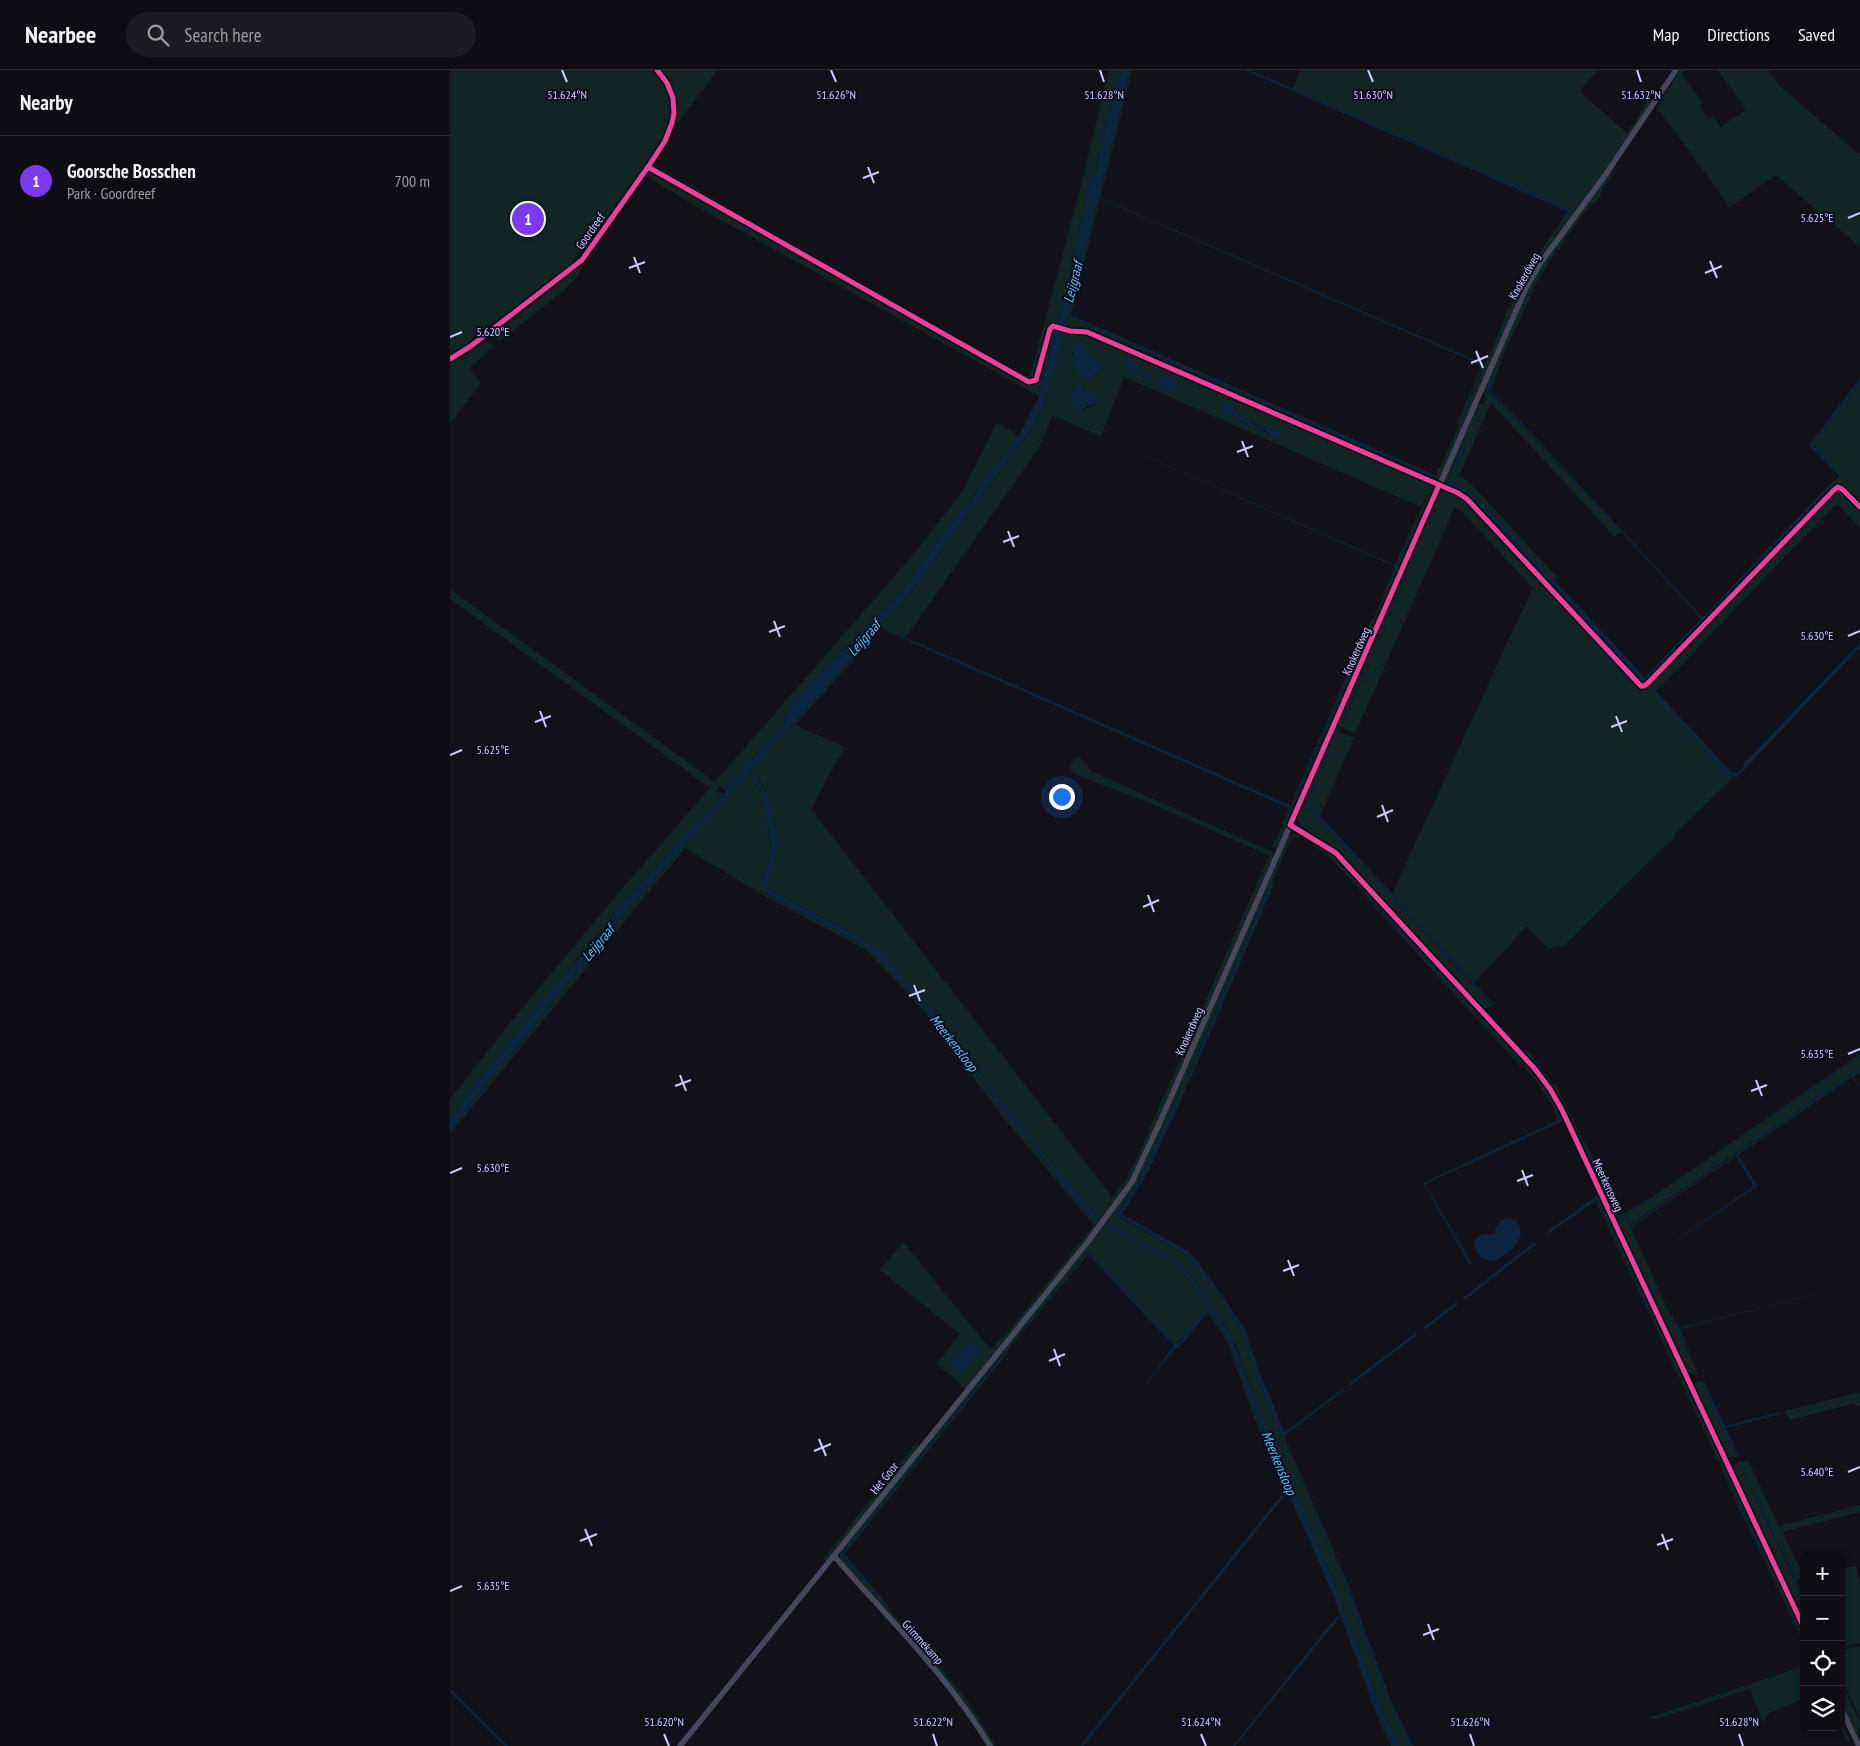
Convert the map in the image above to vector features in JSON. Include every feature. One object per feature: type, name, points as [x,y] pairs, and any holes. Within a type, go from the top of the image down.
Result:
[{"type":"street","name":"Goordreef","points":[[450,359],[471,346],[582,260],[665,141],[674,113],[673,98],[658,70]]},
{"type":"street","name":"Knokerdweg","points":[[1103,1221],[1122,1198],[1140,1166],[1526,288],[1542,262],[1604,177],[1676,70]]},
{"type":"street","name":"Meerkensweg","points":[[1290,825],[1336,853],[1535,1070],[1550,1089],[1562,1110],[1800,1619]]},
{"type":"street","name":"Het Goor","points":[[680,1746],[1103,1221]]},
{"type":"street","name":"Grimmekamp","points":[[834,1556],[945,1681],[990,1746]]},
{"type":"street","points":[[1845,1716],[1859,1746]]},
{"type":"green space","points":[[450,70],[718,70],[570,265],[456,351],[461,358],[486,342],[495,346],[469,368],[481,383],[450,424]]},
{"type":"green space","points":[[1109,70],[1122,70],[1103,135],[1096,172],[1090,180],[1085,215],[1080,227],[1071,273],[1039,396],[692,204],[645,175],[653,164],[980,350],[1030,376],[1079,193]]},
{"type":"green space","points":[[1130,70],[1132,70],[1071,315],[1073,316],[1072,319],[1435,478],[1460,423],[1457,423],[1461,415],[1463,415],[1524,275],[1569,210],[1293,89],[1301,70],[1598,70],[1580,92],[1627,133],[1632,125],[1634,125],[1649,97],[1652,103],[1617,156],[1544,253],[1438,482],[1436,482],[1091,332],[1064,329]]},
{"type":"green space","points":[[1680,70],[1685,70],[1682,75],[1702,102],[1699,107],[1707,117],[1713,117],[1720,127],[1746,110],[1718,70],[1768,70],[1780,86],[1860,155],[1860,247],[1776,175],[1730,207],[1659,111],[1658,113],[1656,109]]},
{"type":"green space","points":[[1611,171],[1615,171],[1600,193],[1601,196],[1593,205],[1591,204],[1564,240],[1560,249],[1557,249],[1533,288],[1489,391],[1621,531],[1615,537],[1491,403],[1459,476],[1469,482],[1558,578],[1554,581],[1476,496],[1450,481],[1481,506],[1641,681],[1646,679],[1647,675],[1650,676],[1841,475],[1812,444],[1860,383],[1860,506],[1841,487],[1836,486],[1643,685],[1638,684],[1467,498],[1442,484],[1477,404],[1484,403],[1486,398],[1483,391],[1532,281]],"holes":[[[1462,446],[1465,447],[1450,481],[1448,479]]]},
{"type":"green space","points":[[591,252],[577,277],[563,291],[500,341],[493,336],[576,269]]},
{"type":"green space","points":[[1064,330],[1089,333],[1436,486],[1278,846],[1272,847],[1292,807],[1290,806],[1293,799],[1293,801],[1295,800],[1370,628],[1368,627],[1385,593],[1383,593],[1391,576],[1391,580],[1415,525],[1413,525],[1416,517],[1418,517],[1432,485],[1421,507],[1124,377],[1101,436],[1053,416],[1038,449],[906,637],[882,628],[795,725],[845,747],[811,809],[1112,1197],[1103,1211],[1127,1177],[1139,1153],[1270,856],[1152,804],[1080,776],[1069,768],[1075,758],[1078,757],[1093,772],[1271,850],[1274,855],[1130,1181],[966,1389],[961,1387],[962,1385],[937,1364],[960,1334],[880,1270],[903,1242],[991,1350],[1003,1338],[1094,1225],[1003,1117],[919,1005],[866,950],[765,896],[685,848],[450,1134],[450,1130],[616,923],[842,668],[889,616],[900,607],[1032,428],[1044,404]],"holes":[[[1088,349],[1095,360],[1101,364],[1099,373],[1092,377],[1074,364],[1072,352]],[[1083,385],[1097,397],[1096,404],[1083,410],[1070,398],[1075,386]],[[1231,403],[1239,415],[1247,421],[1281,432],[1282,435],[1269,435],[1250,426],[1234,415],[1223,404]],[[759,779],[767,794],[779,842],[766,888],[854,934],[877,949],[931,1008],[1009,1111],[1097,1217],[1091,1218],[915,997],[865,946],[763,891],[761,884],[772,850],[761,793],[754,780]]]},
{"type":"green space","points":[[997,423],[1019,435],[902,590],[887,607],[875,616],[853,642],[837,655],[817,680],[804,692],[788,711],[784,723],[727,788],[722,785],[725,790],[720,786],[716,791],[721,796],[622,904],[450,1119],[450,1099],[518,1013],[614,898],[710,788],[450,599],[450,589],[715,782],[912,556],[962,492]]},
{"type":"green space","points":[[1440,487],[1458,494],[1466,500],[1636,685],[1642,687],[1651,681],[1834,490],[1841,489],[1860,508],[1860,528],[1838,505],[1835,505],[1656,691],[1652,687],[1649,689],[1728,775],[1734,777],[1675,834],[1674,836],[1677,836],[1669,844],[1565,945],[1548,949],[1526,926],[1474,982],[1392,894],[1532,589],[1537,593],[1462,511],[1455,507],[1355,734],[1341,727],[1303,811],[1309,808],[1489,1003],[1494,1004],[1489,1007],[1483,1008],[1478,1003],[1337,851],[1299,823],[1297,819]],"holes":[[[1408,570],[1410,570],[1343,724]]]},
{"type":"green space","points":[[1339,733],[1354,738],[1320,816],[1309,804]]},
{"type":"green space","points":[[1299,834],[1333,854],[1343,864],[1537,1076],[1563,1119],[1560,1124],[1551,1104],[1535,1079],[1361,889],[1326,854],[1301,837],[1291,839],[1272,882],[1274,883],[1271,891],[1268,890],[1187,1078],[1190,1080],[1184,1088],[1141,1179],[1116,1215],[1191,1258],[1243,1331],[1267,1401],[1339,1566],[1383,1686],[1410,1746],[1399,1746],[1381,1715],[1383,1713],[1332,1578],[1253,1395],[1236,1345],[1224,1324],[1177,1260],[1174,1263],[1180,1268],[1218,1321],[1232,1347],[1234,1346],[1232,1349],[1244,1386],[1329,1585],[1251,1410],[1227,1341],[1208,1312],[1176,1345],[1088,1251],[1008,1349],[1009,1351],[1004,1357],[1001,1356],[843,1553],[844,1558],[890,1611],[923,1646],[921,1646],[937,1660],[936,1662],[967,1700],[996,1746],[992,1746],[977,1721],[840,1559],[840,1553],[1106,1222],[1133,1185],[1146,1160],[1287,837]]},
{"type":"green space","points":[[1526,1048],[1560,1091],[1585,1144],[1587,1143],[1588,1150],[1619,1217],[1624,1216],[1635,1235],[1698,1374],[1687,1371],[1565,1111],[1546,1078],[1524,1053]]},
{"type":"green space","points":[[1860,1056],[1860,1069],[1631,1224],[1625,1215]]},
{"type":"green space","points":[[1599,1195],[1800,1625],[1800,1634],[1714,1454],[1597,1200],[1593,1196]]},
{"type":"green space","points":[[1702,1381],[1739,1457],[1727,1457],[1693,1385],[1695,1382]]},
{"type":"green space","points":[[1860,1392],[1860,1406],[1852,1404],[1790,1420],[1785,1411]]},
{"type":"green space","points":[[917,1442],[920,1446],[826,1562],[823,1559]]},
{"type":"green space","points":[[1748,1460],[1779,1526],[1860,1505],[1860,1512],[1783,1532],[1800,1569],[1800,1577],[1796,1578],[1740,1464],[1800,1592],[1800,1613],[1732,1470],[1736,1464],[1741,1461],[1742,1463]]},
{"type":"green space","points":[[1856,1566],[1860,1581],[1860,1643],[1845,1646],[1845,1596],[1845,1568]]},
{"type":"green space","points":[[1332,1591],[1373,1703],[1394,1746],[1391,1746],[1377,1717]]},
{"type":"green space","points":[[1860,1646],[1860,1718],[1845,1686],[1845,1649]]},
{"type":"green space","points":[[1800,1667],[1800,1700],[1769,1713],[1763,1722],[1750,1689],[1657,1719],[1648,1718]]},
{"type":"green space","points":[[1845,1690],[1860,1722],[1858,1729],[1860,1741],[1845,1709]]},
{"type":"water","name":"Leijgraaf","points":[[1122,70],[1130,70],[1056,364],[1044,404],[1032,428],[900,607],[889,616],[842,668],[616,923],[450,1130],[450,1119],[551,990],[583,954],[622,904],[721,796],[716,790],[724,794],[726,791],[721,785],[727,788],[784,723],[788,711],[804,692],[817,680],[837,655],[853,642],[875,616],[887,607],[902,590],[1019,435],[1038,399],[1071,273],[1080,227],[1085,215],[1090,180],[1096,172],[1103,135]]},
{"type":"water","points":[[1245,70],[1250,70],[1571,210],[1564,219],[1567,211]]},
{"type":"water","points":[[1101,198],[1484,364],[1463,415],[1461,415],[1482,365]]},
{"type":"water","points":[[1073,316],[1435,475],[1436,477],[1072,319]]},
{"type":"water","points":[[1076,342],[1087,348],[1101,364],[1102,371],[1088,379],[1077,375],[1073,352],[1073,345]]},
{"type":"water","points":[[1505,353],[1491,389],[1701,616],[1704,616],[1833,481],[1835,483],[1648,677],[1647,675],[1701,619],[1491,391],[1489,391],[1488,395],[1486,394]]},
{"type":"water","points":[[1132,360],[1140,370],[1152,378],[1168,375],[1177,380],[1179,390],[1168,391],[1157,382],[1133,371],[1123,364],[1123,361]]},
{"type":"water","points":[[1860,378],[1860,383],[1812,444],[1841,475],[1840,477],[1809,445]]},
{"type":"water","points":[[1079,384],[1088,388],[1097,397],[1098,402],[1080,410],[1073,406],[1070,398],[1075,386]]},
{"type":"water","points":[[1231,403],[1239,414],[1247,420],[1263,428],[1281,432],[1281,437],[1272,437],[1266,431],[1256,429],[1232,415],[1223,414],[1219,410],[1223,404]]},
{"type":"water","points":[[1059,418],[1395,565],[1413,525],[1415,525],[1390,583],[1394,566]]},
{"type":"water","points":[[1462,446],[1465,447],[1450,481],[1471,492],[1485,505],[1646,679],[1646,682],[1641,681],[1481,506],[1468,494],[1447,483]]},
{"type":"water","points":[[1408,570],[1410,570],[1342,725],[1342,723]]},
{"type":"water","points":[[1368,627],[1370,627],[1294,801],[1293,799]]},
{"type":"water","points":[[884,628],[1291,806],[1284,824],[1282,824],[1289,808],[884,630]]},
{"type":"water","points":[[1860,643],[1860,649],[1855,652],[1747,767],[1744,767],[1744,763]]},
{"type":"water","points":[[1650,687],[1654,689],[1731,772],[1738,773],[1739,777],[1728,775],[1649,690]]},
{"type":"water","points":[[1338,732],[1339,734],[1309,804],[1491,1001],[1491,1004],[1309,808],[1303,812]]},
{"type":"water","points":[[755,776],[767,794],[779,842],[766,888],[854,934],[877,949],[931,1008],[1009,1111],[1097,1217],[1096,1220],[1091,1218],[1080,1205],[915,997],[865,946],[763,891],[761,884],[772,850],[761,793],[753,778]]},
{"type":"water","points":[[1331,859],[1419,952],[1522,1068]]},
{"type":"water","points":[[1268,890],[1271,891],[1190,1080],[1187,1080]]},
{"type":"water","points":[[1860,1054],[1860,1056],[1656,1194]]},
{"type":"water","points":[[1860,1069],[1860,1072],[1854,1076],[1860,1088],[1852,1077],[1738,1155],[1756,1187],[1658,1253],[1754,1186],[1736,1156],[1631,1227],[1624,1216],[1619,1217],[1587,1150],[1589,1150],[1620,1216],[1652,1196],[1625,1215],[1632,1225]]},
{"type":"water","name":"Meerkensloop","points":[[1183,1088],[1185,1088],[1185,1091],[1148,1172],[1122,1214],[1189,1252],[1199,1263],[1245,1329],[1259,1371],[1284,1431],[1287,1431],[1343,1389],[1343,1391],[1284,1436],[1346,1579],[1391,1701],[1413,1746],[1410,1746],[1407,1740],[1383,1686],[1339,1566],[1267,1401],[1243,1331],[1191,1258],[1121,1217],[1116,1216],[1141,1179]]},
{"type":"water","points":[[1554,1110],[1558,1123],[1425,1184],[1472,1264],[1470,1265],[1423,1183],[1557,1121]]},
{"type":"water","points":[[1594,1198],[1597,1200],[1715,1455],[1596,1201],[1548,1234],[1548,1231]]},
{"type":"water","points":[[1508,1218],[1517,1221],[1520,1228],[1519,1240],[1516,1245],[1495,1261],[1481,1259],[1474,1242],[1481,1235],[1494,1234],[1498,1223]]},
{"type":"water","points":[[1108,1224],[1177,1260],[1195,1282],[1231,1335],[1253,1395],[1332,1578],[1383,1713],[1381,1715],[1384,1716],[1399,1746],[1394,1746],[1373,1703],[1339,1609],[1244,1386],[1232,1349],[1234,1347],[1232,1347],[1218,1321],[1180,1268],[1107,1227]]},
{"type":"water","points":[[1088,1251],[1176,1345],[1203,1314],[1207,1313],[1137,1395],[1174,1346],[1088,1254],[1008,1350]]},
{"type":"water","points":[[1860,1283],[1680,1329],[1694,1364],[1668,1310],[1679,1328]]},
{"type":"water","points":[[967,1344],[978,1346],[978,1350],[973,1361],[963,1374],[956,1374],[952,1370],[952,1363]]},
{"type":"water","points":[[1002,1356],[1004,1357],[845,1553],[887,1604],[886,1606],[844,1558],[843,1553]]},
{"type":"water","points":[[1702,1382],[1705,1383],[1725,1426],[1780,1412],[1780,1414],[1726,1428],[1737,1453],[1735,1454]]},
{"type":"water","points":[[1717,1461],[1742,1511],[1800,1637]]},
{"type":"water","points":[[1740,1463],[1795,1578],[1800,1577],[1796,1580],[1800,1591]]},
{"type":"water","points":[[1285,1491],[1286,1494],[1083,1746],[1080,1746]]},
{"type":"water","points":[[1337,1616],[1339,1618],[1235,1746],[1233,1746]]},
{"type":"waterway","points":[[1737,775],[1747,765]]},
{"type":"waterway","points":[[1465,1298],[1534,1244]]},
{"type":"waterway","points":[[1425,1328],[1456,1304]]},
{"type":"waterway","points":[[1350,1384],[1415,1335]]},
{"type":"waterway","points":[[450,1690],[506,1746]]},
{"type":"waterway","points":[[1844,1731],[1849,1741]]},
{"type":"cycle path","points":[[450,359],[471,346],[582,260],[665,141],[674,113],[673,98],[667,83],[657,70]]},
{"type":"cycle path","points":[[648,167],[1029,382],[1036,380],[1050,329],[1053,326],[1070,331],[1087,332],[1458,493],[1467,499],[1641,686],[1648,683],[1834,490],[1838,487],[1842,489],[1860,507]]},
{"type":"cycle path","points":[[1439,485],[1290,825],[1336,853],[1535,1069],[1550,1089],[1562,1110],[1800,1619]]},
{"type":"place","name":"Goorsche Bosschen","points":[[528,219]]}]
